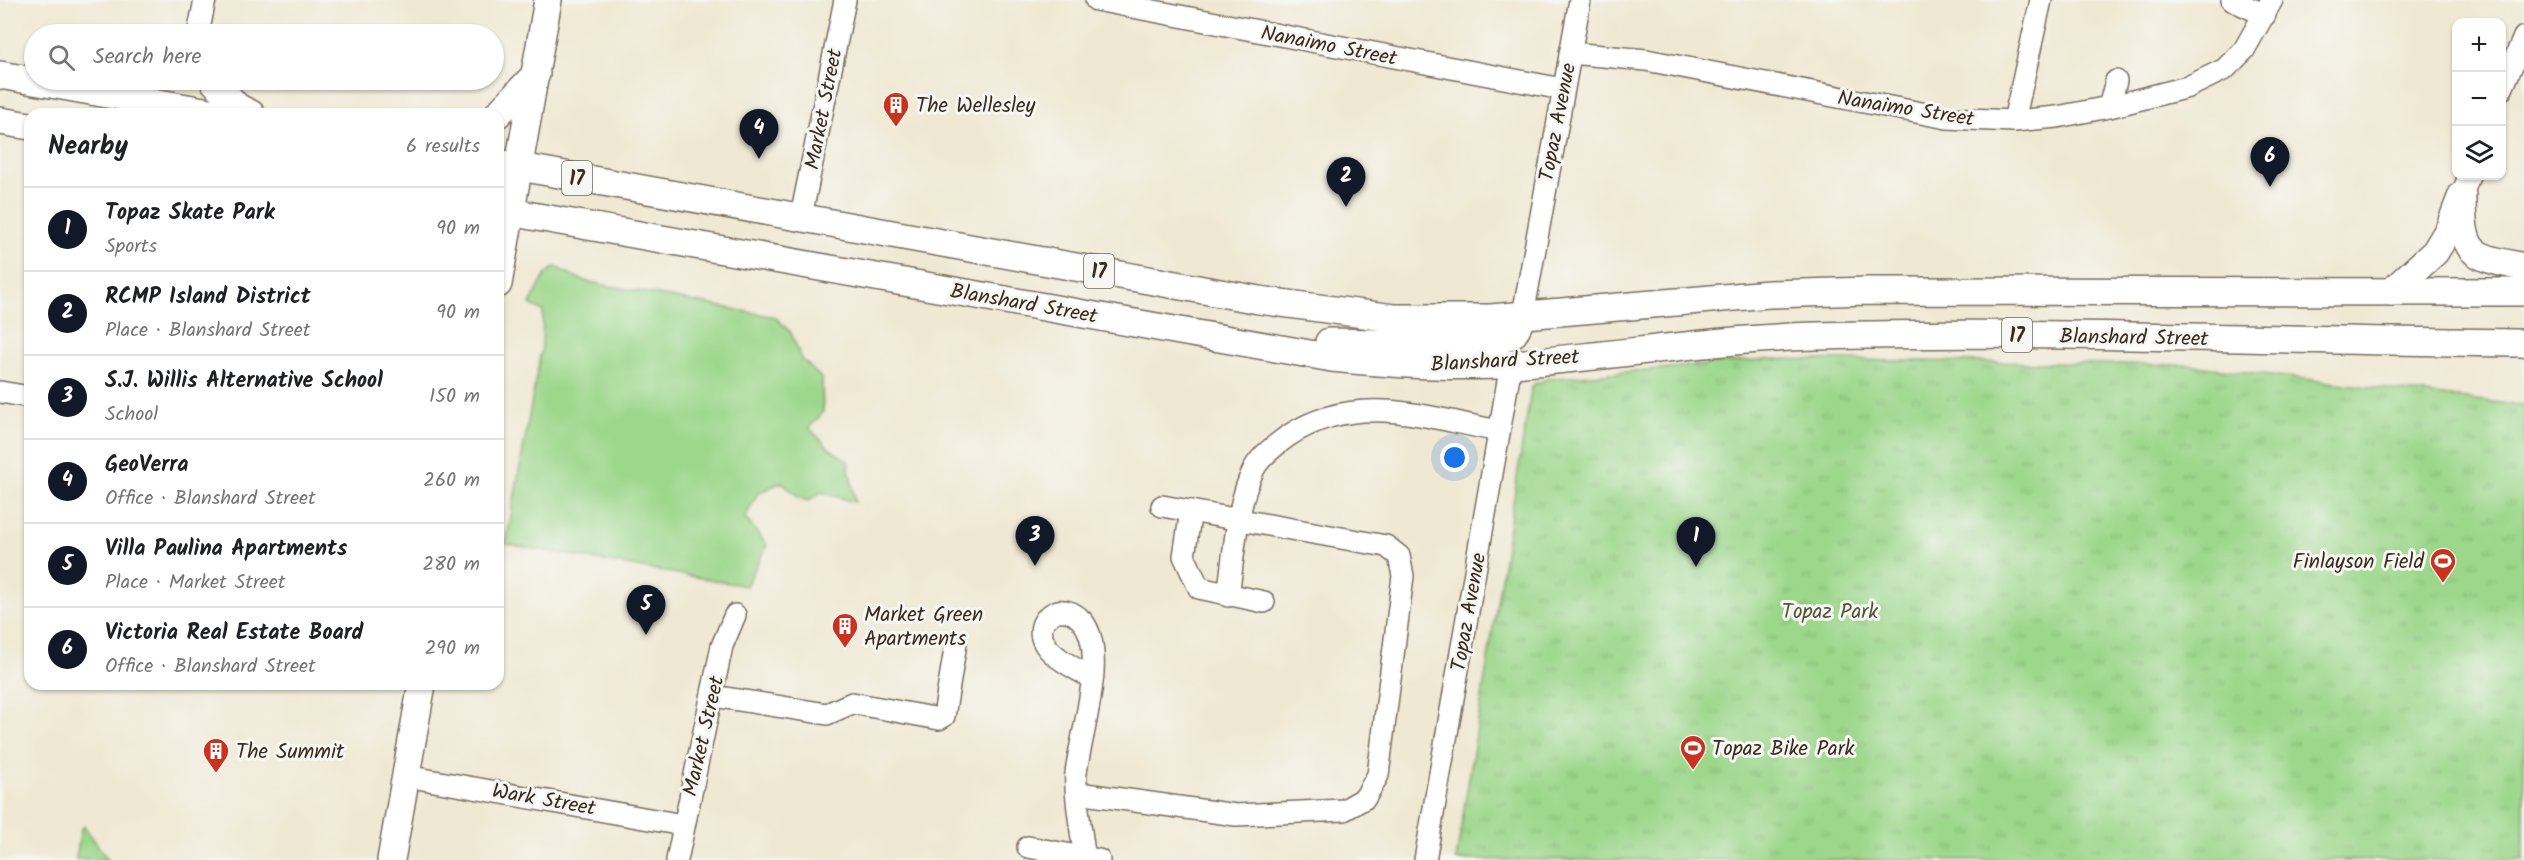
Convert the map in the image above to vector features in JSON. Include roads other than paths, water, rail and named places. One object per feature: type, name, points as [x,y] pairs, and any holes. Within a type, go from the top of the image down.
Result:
[{"type":"main road","points":[[505,212],[509,165],[536,74],[548,0]]},
{"type":"main road","points":[[504,108],[536,74]]},
{"type":"main road","points":[[0,75],[24,79]]},
{"type":"main road","points":[[84,90],[187,108]]},
{"type":"main road","points":[[118,96],[130,90]]},
{"type":"main road","points":[[222,90],[239,108]]},
{"type":"main road","points":[[0,121],[24,125]]},
{"type":"main road","name":"Blanshard Street","points":[[509,165],[1340,312],[1446,320],[1757,294],[1868,291],[2524,292]]},
{"type":"main road","points":[[2466,185],[2463,223],[2468,245],[2478,257],[2524,267]]},
{"type":"main road","points":[[2391,292],[2435,252],[2449,229],[2466,185]]},
{"type":"main road","name":"Blanshard Street","points":[[505,212],[1250,343],[1384,363],[1511,364],[1712,341],[1814,336],[2072,335],[2524,343]]},
{"type":"main road","points":[[1250,343],[1425,344],[1502,339],[1514,333],[1523,315]]},
{"type":"main road","points":[[391,860],[421,690]]},
{"type":"street","points":[[200,24],[205,0]]},
{"type":"street","name":"Market Street","points":[[801,217],[845,0]]},
{"type":"street","name":"Nanaimo Street","points":[[1096,0],[1562,89]]},
{"type":"street","name":"Topaz Avenue","points":[[1523,315],[1562,89],[1580,0]]},
{"type":"street","points":[[2014,121],[2041,0]]},
{"type":"street","points":[[2232,0],[2268,8]]},
{"type":"street","name":"Nanaimo Street","points":[[1570,53],[1646,60],[1947,118],[2014,121],[2109,107],[2188,87],[2225,69],[2244,50],[2268,8]]},
{"type":"street","points":[[2506,80],[2524,37]]},
{"type":"street","points":[[2109,107],[2116,81]]},
{"type":"street","name":"Topaz Avenue","points":[[1425,860],[1511,364]]},
{"type":"street","points":[[0,392],[24,397]]},
{"type":"street","points":[[1228,596],[1245,493],[1256,466],[1280,442],[1310,422],[1344,412],[1384,409],[1499,431]]},
{"type":"street","points":[[1078,793],[1236,815],[1344,810],[1365,798],[1378,775],[1403,576],[1399,556],[1386,546],[1162,506]]},
{"type":"street","points":[[1191,511],[1185,556],[1199,588],[1264,602]]},
{"type":"street","name":"Market Street","points":[[677,860],[682,825],[713,696],[722,646],[735,615]]},
{"type":"street","points":[[713,696],[827,714],[852,703],[939,719],[944,716],[956,643]]},
{"type":"street","points":[[1028,847],[1091,858],[1076,775],[1092,678]]},
{"type":"street","name":"Wark Street","points":[[406,776],[682,825]]},
{"type":"place","name":"The Wellesley","points":[[896,128]]},
{"type":"place","name":"GeoVerra","points":[[759,159]]},
{"type":"place","name":"Victoria Real Estate Board","points":[[2270,187]]},
{"type":"place","name":"RCMP Island District","points":[[1346,207]]},
{"type":"place","name":"S.J. Willis Alternative School","points":[[1035,566]]},
{"type":"place","name":"Topaz Skate Park","points":[[1696,567]]},
{"type":"place","name":"Finlayson Field","points":[[2443,584]]},
{"type":"place","name":"Villa Paulina Apartments","points":[[646,635]]},
{"type":"place","name":"Market Green Apartments","points":[[845,649]]},
{"type":"place","name":"Topaz Bike Park","points":[[1693,771]]},
{"type":"place","name":"The Summit","points":[[216,774]]},
{"type":"park label","name":"Topaz Park","points":[[1830,611]]}]
